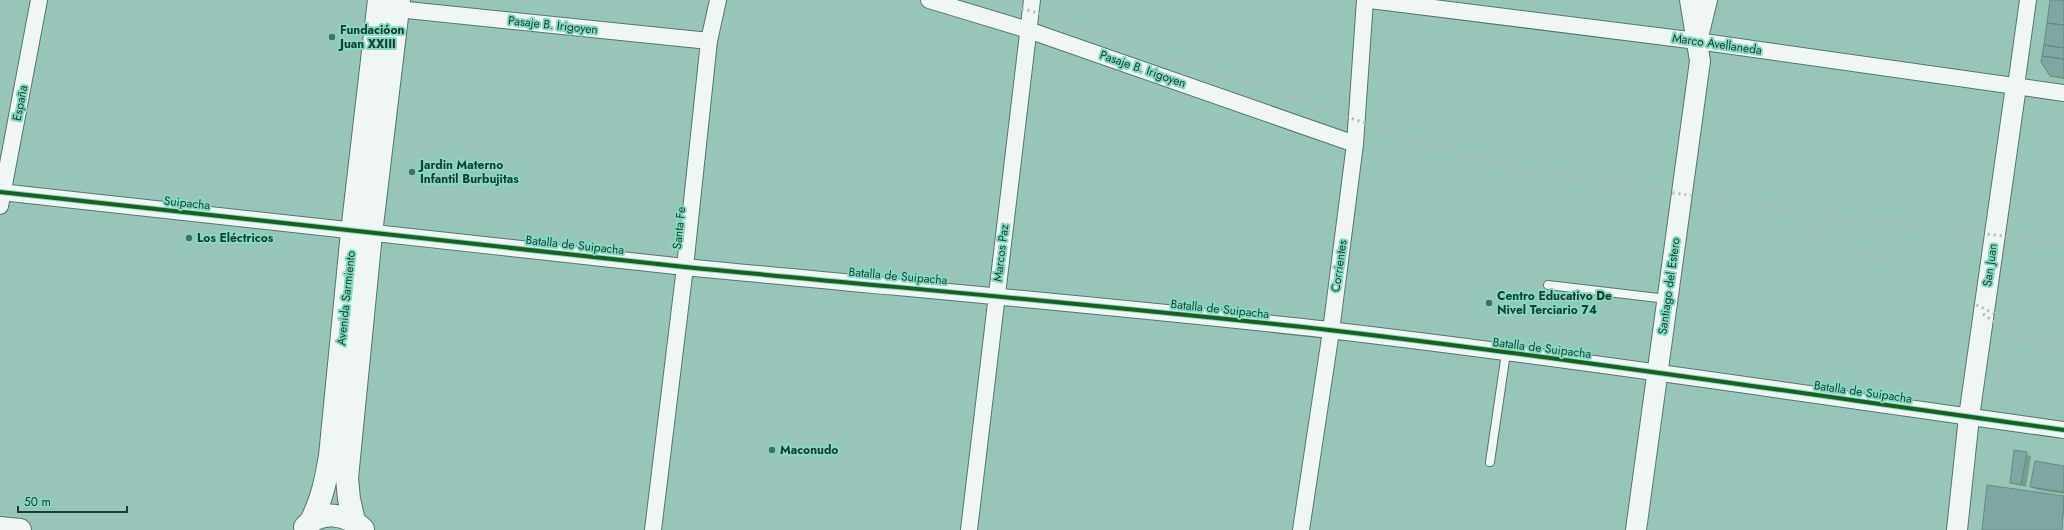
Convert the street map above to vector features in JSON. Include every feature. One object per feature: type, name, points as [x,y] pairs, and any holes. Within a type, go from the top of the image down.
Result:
[{"type":"main road","name":"Avenida Sarmiento","points":[[307,525],[319,506],[325,485],[330,456],[362,233],[392,3]]},
{"type":"main road","name":"Avenida Sarmiento","points":[[361,527],[349,499],[347,478],[362,233]]},
{"type":"main road","points":[[307,525],[333,515],[344,516],[361,527]]},
{"type":"main road","points":[[0,528],[20,530]]},
{"type":"street","name":"España","points":[[1,197],[39,0]]},
{"type":"street","name":"Santa Fe","points":[[652,530],[685,267],[710,41],[718,0]]},
{"type":"street","name":"Pasaje B. Irigoyen","points":[[929,0],[1028,30],[1355,144]]},
{"type":"street","name":"Marcos Paz","points":[[969,530],[1032,0]]},
{"type":"street","name":"Corrientes","points":[[1301,530],[1355,144],[1365,0]]},
{"type":"street","name":"Marco Avellaneda","points":[[1370,0],[1697,41],[2064,92]]},
{"type":"street","name":"Santiago del Estero","points":[[1636,530],[1700,61],[1690,0]]},
{"type":"street","name":"Santiago del Estero","points":[[1697,41],[1707,0]]},
{"type":"street","name":"San Juan","points":[[1957,530],[1969,417],[2028,0]]},
{"type":"street","name":"Pasaje B. Irigoyen","points":[[392,3],[710,41]]},
{"type":"street","name":"Suipacha","points":[[1,197],[362,233]]},
{"type":"street","name":"Batalla de Suipacha","points":[[362,233],[685,267],[996,296],[1330,331],[1657,373],[2064,430]]},
{"type":"lane","points":[[1548,285],[1668,299]]},
{"type":"lane","points":[[1490,462],[1506,353]]},
{"type":"building","points":[[2050,0],[2064,0],[2064,25],[2047,23]]},
{"type":"building","points":[[2047,23],[2064,25],[2064,48],[2044,45]]},
{"type":"building","points":[[2044,45],[2064,48],[2064,59],[2042,56]]},
{"type":"building","points":[[2042,56],[2064,59],[2064,78],[2050,76],[2041,62]]},
{"type":"building","points":[[2014,450],[2027,452],[2021,485],[2010,483]]},
{"type":"building","points":[[2035,461],[2064,466],[2064,492],[2030,487]]},
{"type":"building","points":[[1987,485],[2064,496],[2062,530],[1982,530]]},
{"type":"railway","points":[[993,0],[1031,11],[1425,143],[1513,168],[1797,212],[2064,243]]},
{"type":"railway","points":[[1812,232],[1874,257],[2054,342],[2064,345]]},
{"type":"railway","points":[[1983,314],[2022,338],[2041,347],[2064,355]]},
{"type":"cycle path","points":[[0,192],[599,258],[1088,305],[1329,330],[1605,365],[2064,430]]},
{"type":"place","name":"Fundacióon Juan XXIII","points":[[332,37]]},
{"type":"place","name":"Jardin Materno Infantil Burbujitas","points":[[412,172]]},
{"type":"place","name":"Los Eléctricos","points":[[189,238]]},
{"type":"place","name":"Centro Educativo De Nivel Terciario 74","points":[[1489,303]]},
{"type":"place","name":"Maconudo","points":[[772,450]]}]
